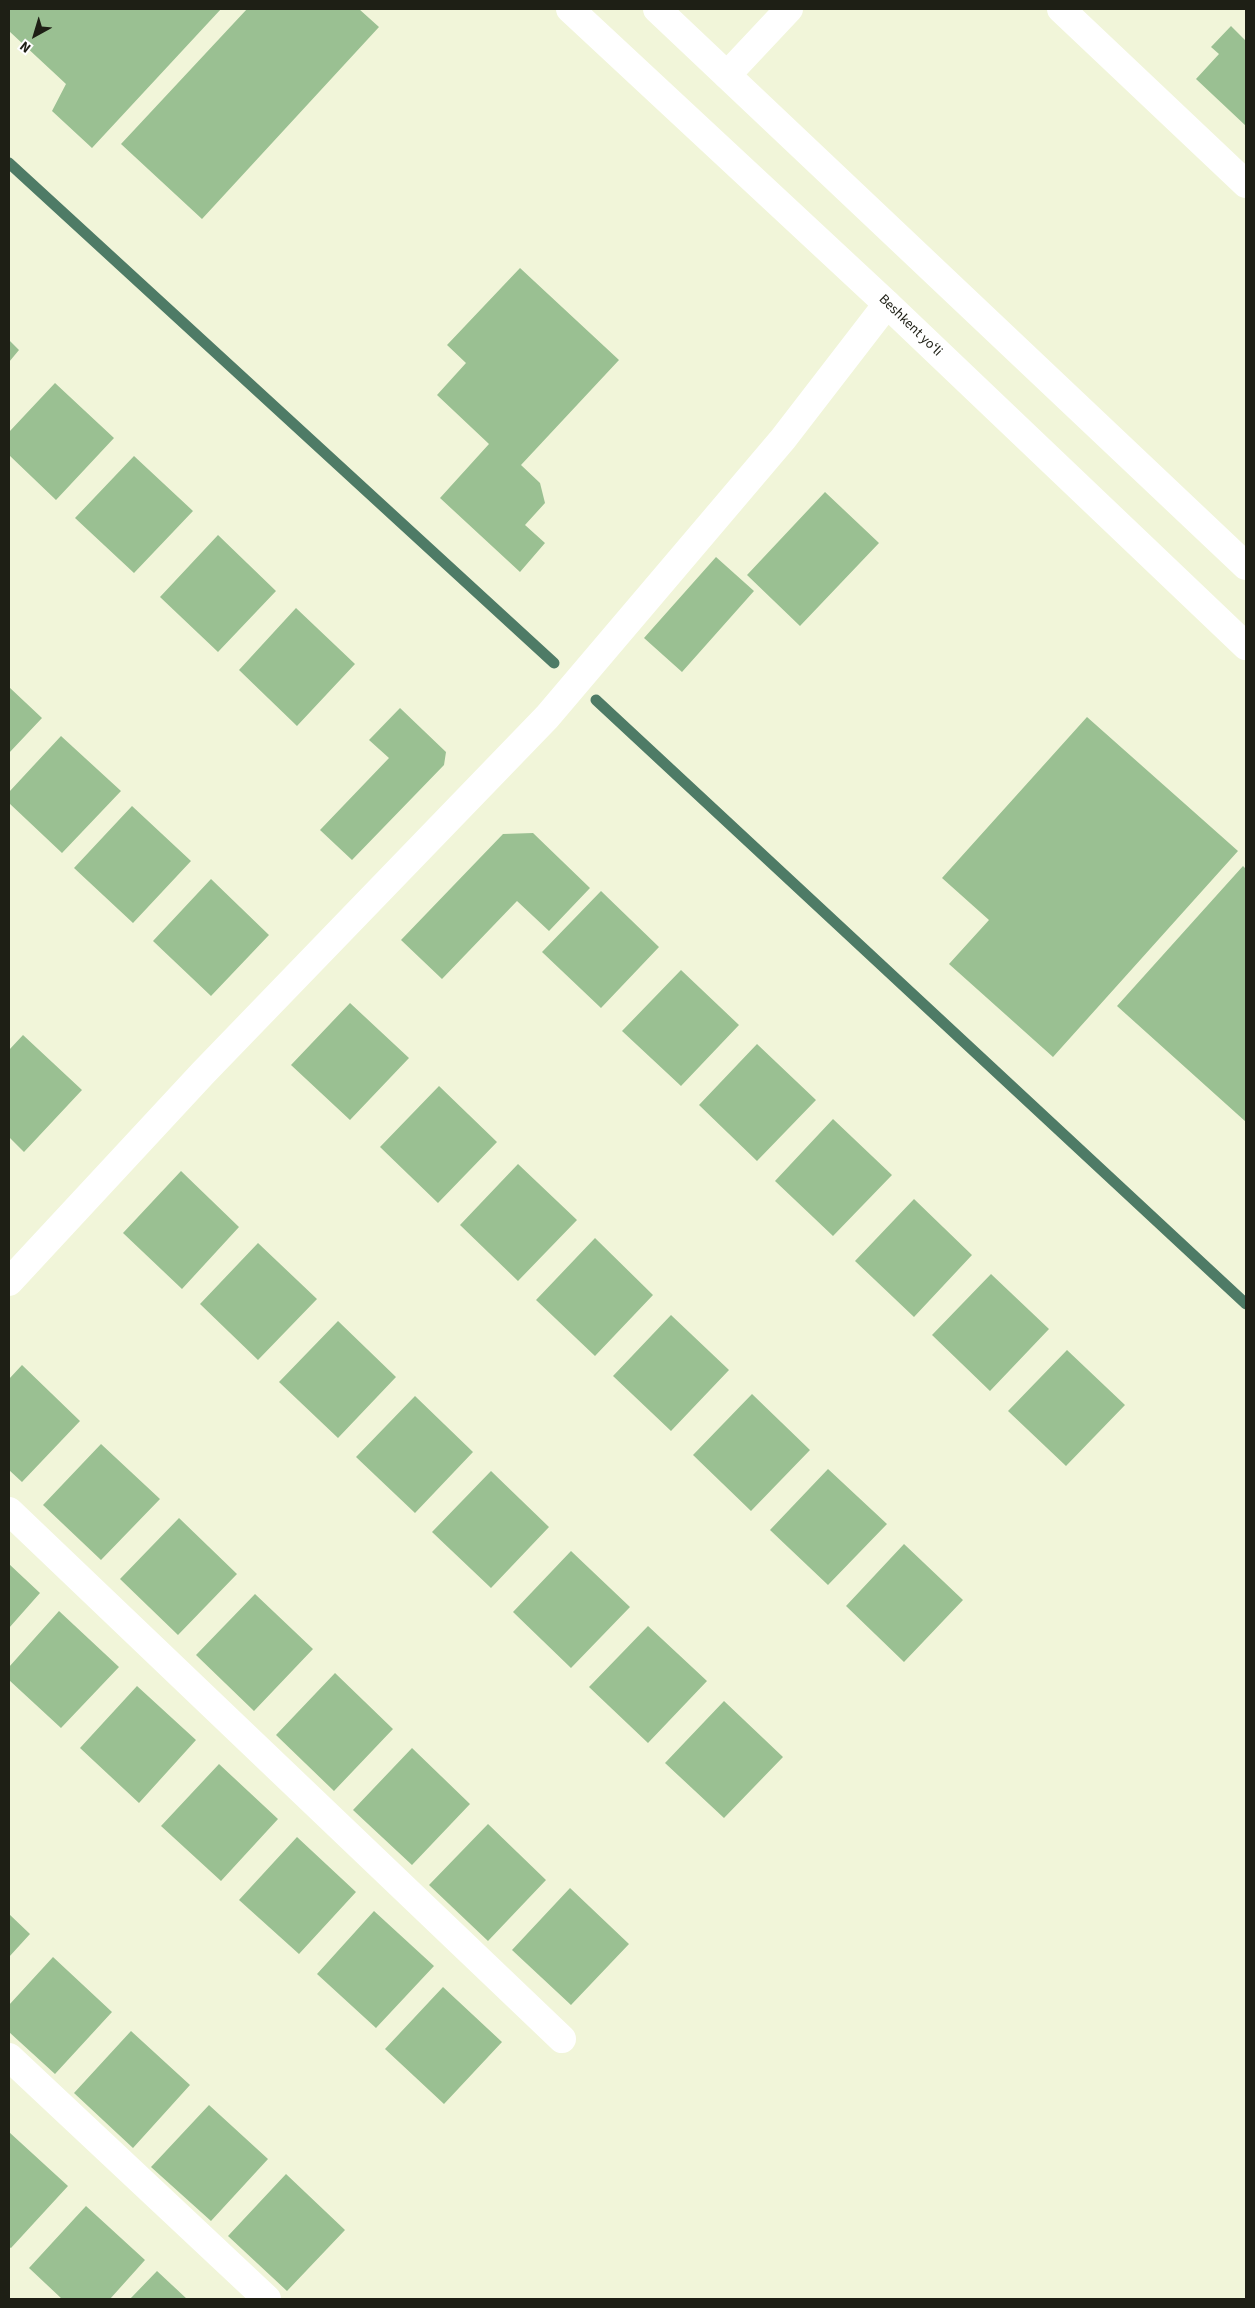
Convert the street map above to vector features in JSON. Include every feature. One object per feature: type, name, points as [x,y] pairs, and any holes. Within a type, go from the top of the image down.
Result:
[{"type":"main road","name":"Beshkent yoʻli","points":[[570,9],[887,304],[1246,646]]},
{"type":"main road","points":[[657,9],[1246,566]]},
{"type":"main road","points":[[727,75],[789,9]]},
{"type":"main road","points":[[1061,9],[1246,184]]},
{"type":"main road","points":[[9,1282],[203,1073],[547,717],[784,439],[887,304]]},
{"type":"main road","points":[[9,1511],[562,2040]]},
{"type":"main road","points":[[9,2057],[267,2299]]},
{"type":"building","points":[[9,9],[221,9],[92,148],[52,111],[66,84],[9,31]]},
{"type":"building","points":[[247,9],[359,9],[379,27],[202,219],[121,144]]},
{"type":"building","points":[[1231,26],[1246,41],[1246,126],[1196,79],[1219,54],[1211,47]]},
{"type":"building","points":[[520,268],[619,360],[521,465],[540,483],[545,503],[525,525],[545,543],[520,572],[440,498],[489,444],[437,395],[466,363],[447,345]]},
{"type":"building","points":[[9,340],[19,350],[9,362]]},
{"type":"building","points":[[55,383],[114,438],[56,500],[9,455],[9,432]]},
{"type":"building","points":[[134,456],[193,511],[134,573],[75,518]]},
{"type":"building","points":[[825,492],[879,543],[800,626],[747,575]]},
{"type":"building","points":[[218,535],[276,591],[218,652],[160,597]]},
{"type":"building","points":[[716,557],[754,591],[682,672],[644,638]]},
{"type":"building","points":[[296,608],[355,664],[297,726],[239,670]]},
{"type":"building","points":[[9,687],[42,718],[9,753]]},
{"type":"building","points":[[400,708],[446,752],[444,765],[352,860],[320,830],[389,758],[369,740]]},
{"type":"building","points":[[1087,717],[1238,851],[1053,1057],[949,964],[989,920],[942,878]]},
{"type":"building","points":[[61,736],[121,791],[62,853],[9,803],[9,792]]},
{"type":"building","points":[[132,806],[191,861],[133,923],[74,868]]},
{"type":"building","points":[[533,833],[590,888],[549,931],[517,901],[442,979],[401,940],[503,834]]},
{"type":"building","points":[[1243,866],[1246,869],[1246,1122],[1117,1006]]},
{"type":"building","points":[[211,879],[269,935],[211,996],[153,941]]},
{"type":"building","points":[[601,891],[659,947],[601,1008],[542,952]]},
{"type":"building","points":[[681,970],[739,1025],[681,1086],[622,1031]]},
{"type":"building","points":[[350,1003],[409,1058],[350,1120],[291,1065]]},
{"type":"building","points":[[23,1035],[82,1090],[24,1152],[9,1137],[9,1050]]},
{"type":"building","points":[[757,1044],[816,1100],[757,1161],[699,1105]]},
{"type":"building","points":[[439,1086],[497,1142],[438,1203],[380,1147]]},
{"type":"building","points":[[833,1119],[892,1175],[833,1236],[775,1181]]},
{"type":"building","points":[[518,1164],[577,1220],[518,1281],[460,1225]]},
{"type":"building","points":[[181,1171],[239,1227],[182,1289],[123,1233]]},
{"type":"building","points":[[914,1199],[972,1255],[914,1317],[855,1261]]},
{"type":"building","points":[[595,1238],[653,1295],[595,1356],[536,1300]]},
{"type":"building","points":[[258,1243],[317,1299],[258,1360],[200,1304]]},
{"type":"building","points":[[991,1274],[1049,1329],[990,1391],[932,1335]]},
{"type":"building","points":[[671,1315],[729,1370],[671,1431],[613,1376]]},
{"type":"building","points":[[338,1321],[396,1377],[338,1438],[279,1382]]},
{"type":"building","points":[[1067,1350],[1125,1405],[1066,1466],[1008,1411]]},
{"type":"building","points":[[22,1365],[80,1421],[22,1482],[9,1470],[9,1379]]},
{"type":"building","points":[[752,1394],[810,1450],[751,1511],[693,1455]]},
{"type":"building","points":[[415,1396],[473,1452],[415,1513],[356,1457]]},
{"type":"building","points":[[101,1444],[160,1499],[101,1560],[43,1505]]},
{"type":"building","points":[[828,1469],[887,1524],[828,1585],[770,1530]]},
{"type":"building","points":[[491,1471],[549,1527],[491,1588],[432,1532]]},
{"type":"building","points":[[179,1518],[237,1574],[178,1635],[120,1579]]},
{"type":"building","points":[[904,1544],[963,1600],[904,1662],[846,1606]]},
{"type":"building","points":[[571,1551],[630,1607],[571,1668],[513,1612]]},
{"type":"building","points":[[9,1564],[40,1593],[9,1628]]},
{"type":"building","points":[[255,1594],[313,1649],[254,1711],[196,1655]]},
{"type":"building","points":[[59,1611],[119,1667],[61,1728],[9,1680],[9,1667]]},
{"type":"building","points":[[648,1626],[707,1681],[648,1743],[589,1687]]},
{"type":"building","points":[[335,1673],[393,1729],[334,1791],[276,1735]]},
{"type":"building","points":[[137,1686],[196,1740],[139,1803],[80,1748]]},
{"type":"building","points":[[724,1701],[783,1757],[724,1818],[665,1763]]},
{"type":"building","points":[[412,1748],[470,1804],[412,1865],[353,1810]]},
{"type":"building","points":[[219,1764],[278,1819],[221,1881],[161,1826]]},
{"type":"building","points":[[488,1824],[546,1880],[488,1941],[429,1885]]},
{"type":"building","points":[[297,1837],[356,1892],[299,1954],[239,1900]]},
{"type":"building","points":[[570,1888],[629,1944],[571,2005],[512,1950]]},
{"type":"building","points":[[374,1911],[434,1966],[376,2028],[317,1974]]},
{"type":"building","points":[[9,1914],[30,1934],[9,1957]]},
{"type":"building","points":[[53,1957],[112,2012],[55,2074],[9,2032],[9,2005]]},
{"type":"building","points":[[443,1987],[502,2042],[444,2104],[385,2049]]},
{"type":"building","points":[[131,2031],[190,2085],[133,2148],[74,2093]]},
{"type":"building","points":[[209,2105],[268,2159],[211,2221],[151,2167]]},
{"type":"building","points":[[9,2132],[68,2186],[11,2248],[9,2247]]},
{"type":"building","points":[[286,2174],[345,2230],[287,2291],[228,2236]]},
{"type":"building","points":[[86,2206],[145,2260],[110,2299],[62,2299],[29,2268]]},
{"type":"building","points":[[157,2271],[187,2299],[130,2299]]},
{"type":"waterway","points":[[9,163],[554,663]]},
{"type":"waterway","points":[[596,700],[1246,1304]]}]
